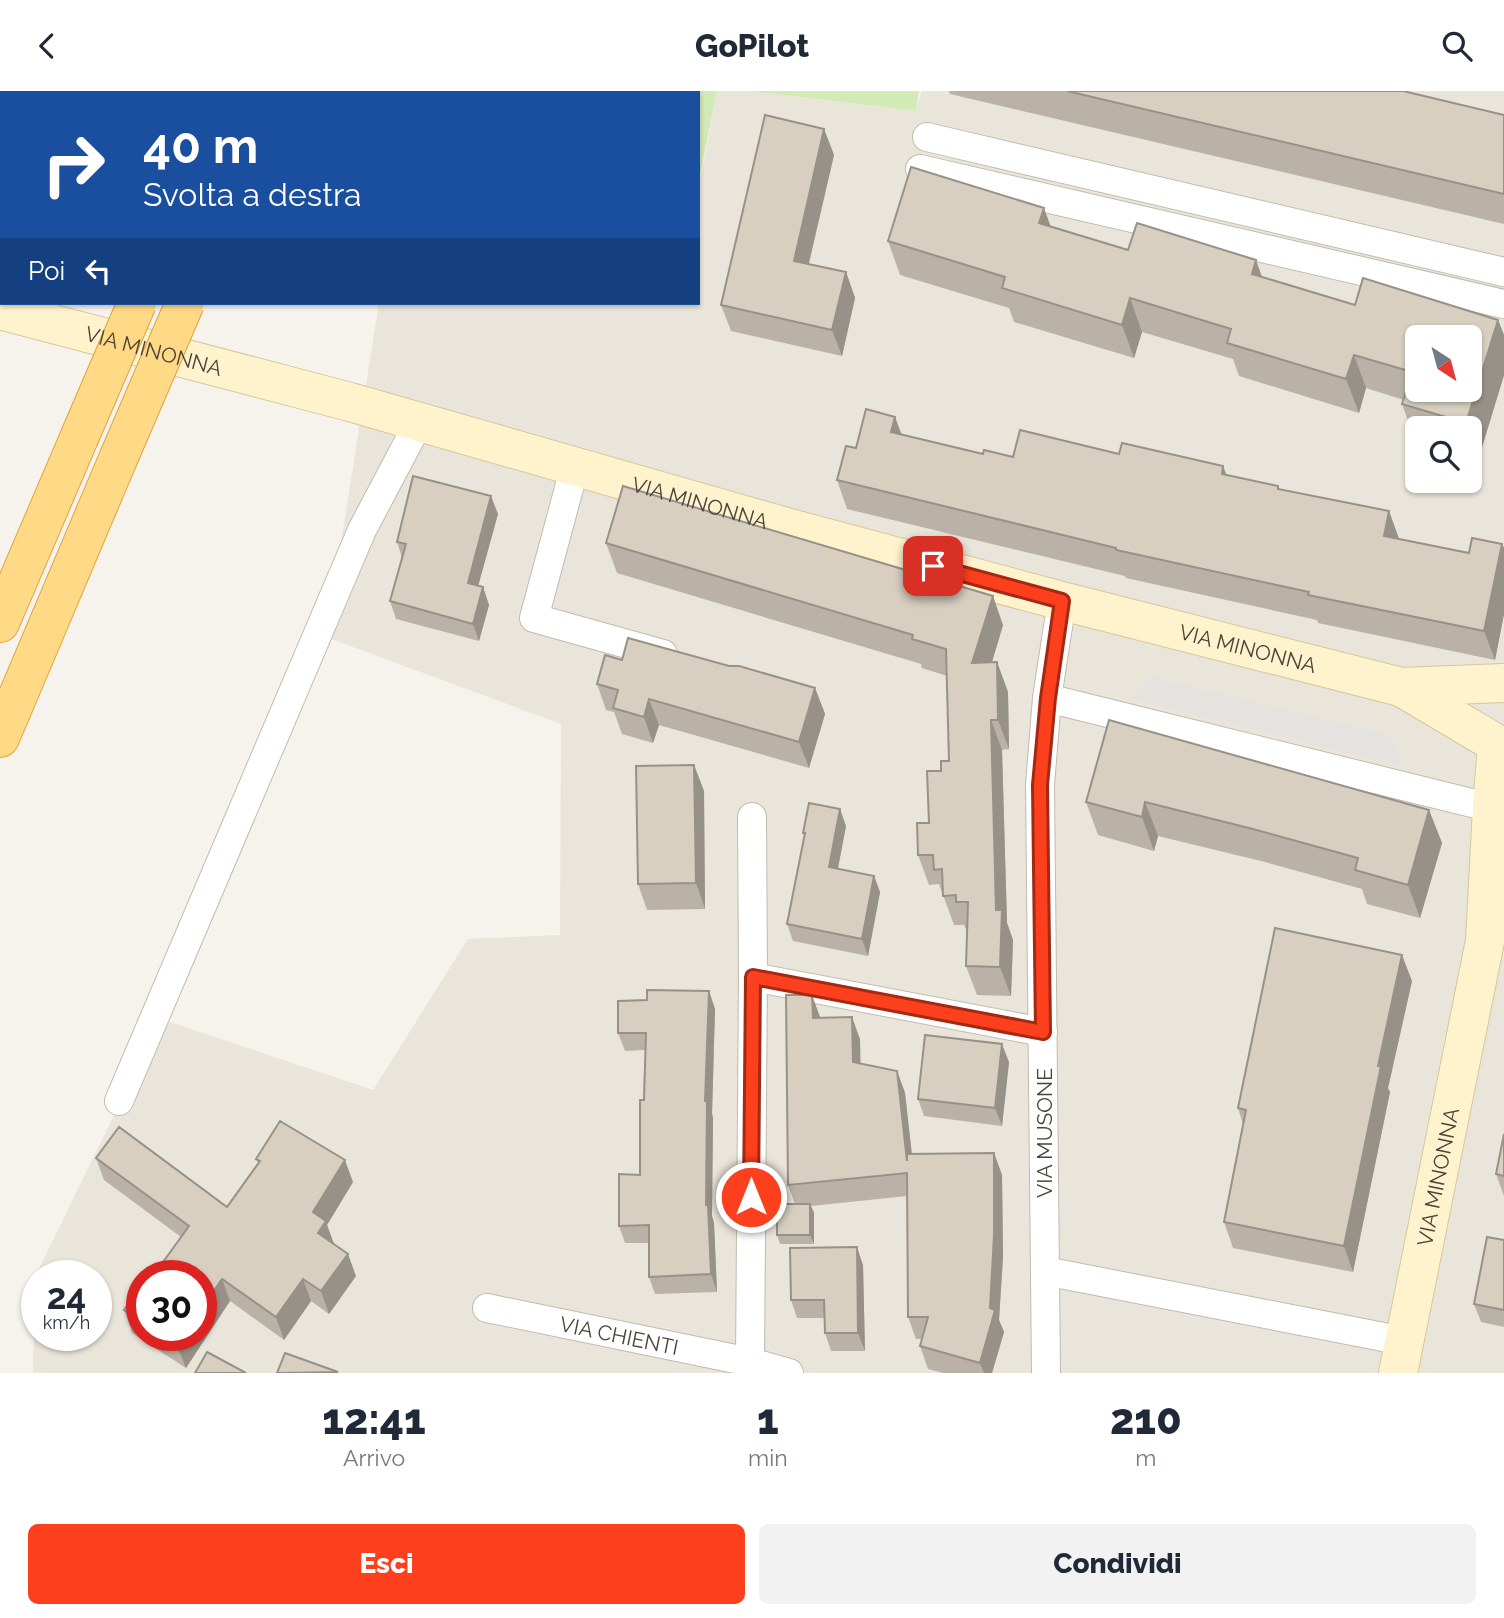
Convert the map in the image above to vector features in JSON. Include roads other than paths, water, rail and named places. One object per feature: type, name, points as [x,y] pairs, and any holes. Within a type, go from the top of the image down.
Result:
[{"type":"highway","points":[[0,622],[136,305]]},
{"type":"highway","points":[[0,738],[184,305]]},
{"type":"main road","name":"VIA MINONNA","points":[[0,310],[245,373],[786,527],[1062,601],[1401,687],[1504,684]]},
{"type":"main road","name":"VIA MINONNA","points":[[1401,687],[1501,751]]},
{"type":"main road","name":"VIA MINONNA","points":[[1401,1357],[1485,941],[1492,808],[1501,751],[1494,728],[1496,712],[1504,693]]},
{"type":"main road","name":"VIA MINONNA","points":[[1485,941],[1504,892]]},
{"type":"street","points":[[927,137],[1504,272]]},
{"type":"street","points":[[920,169],[1504,304]]},
{"type":"street","points":[[119,1101],[362,530],[419,422]]},
{"type":"street","points":[[575,467],[534,618],[691,662]]},
{"type":"street","name":"VIA MUSONE","points":[[1046,1373],[1040,785],[1048,698],[1062,601]]},
{"type":"street","points":[[1048,698],[1492,808]]},
{"type":"street","points":[[750,1368],[752,817]]},
{"type":"street","points":[[753,977],[1043,1032]]},
{"type":"street","points":[[1045,1271],[1401,1357]]},
{"type":"street","name":"VIA CHIENTI","points":[[487,1308],[750,1368],[789,1373]]}]
